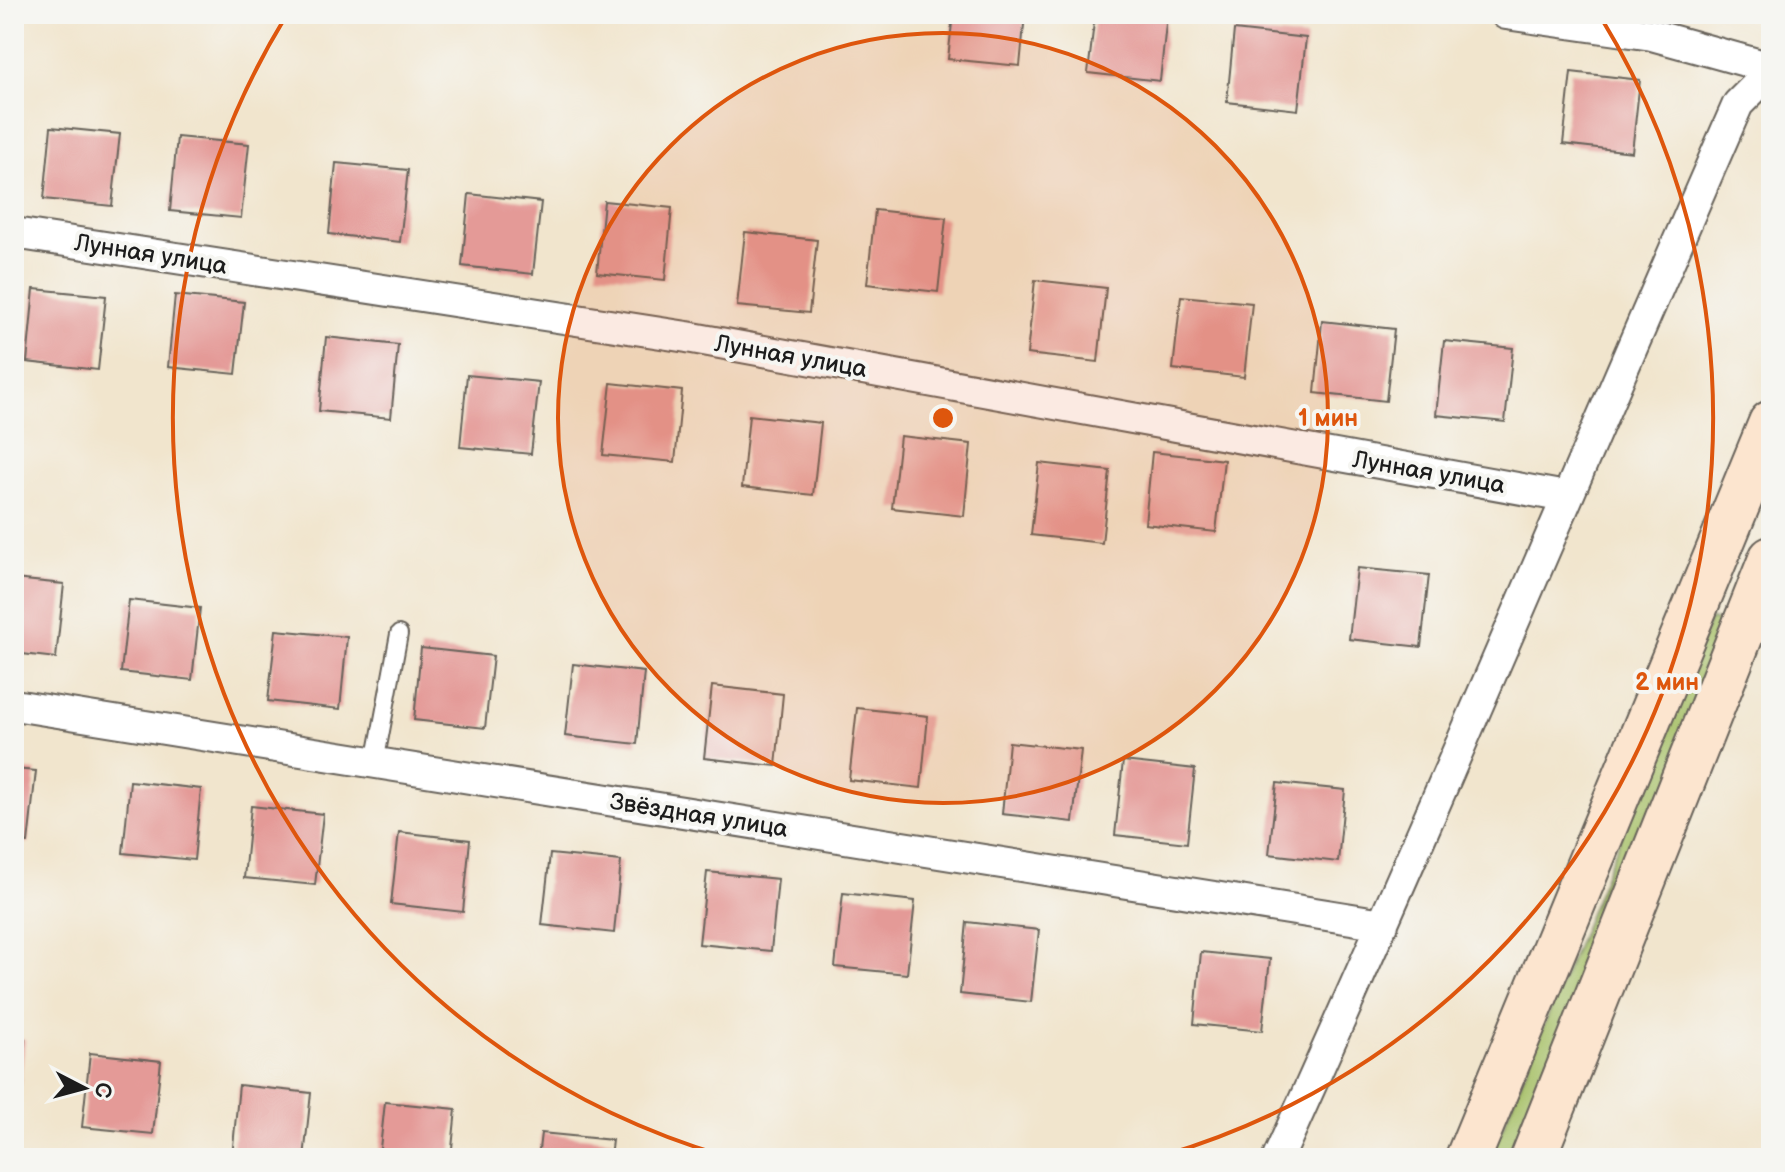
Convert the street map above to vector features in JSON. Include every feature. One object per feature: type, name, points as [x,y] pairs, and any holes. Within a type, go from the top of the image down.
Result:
[{"type":"main road","points":[[1468,1158],[1771,423]]},
{"type":"main road","points":[[1533,1158],[1766,570],[1713,561]]},
{"type":"street","points":[[1278,1158],[1383,924],[1738,104],[1771,70],[1652,35],[1506,14]]},
{"type":"street","name":"Лунная улица","points":[[14,233],[687,337],[1566,497]]},
{"type":"street","name":"Звёздная улица","points":[[14,705],[1383,924]]},
{"type":"lane","points":[[375,763],[399,634]]},
{"type":"green space","points":[[1710,619],[1733,629],[1514,1158],[1490,1158]]},
{"type":"building","points":[[679,14],[711,14],[710,19]]},
{"type":"building","points":[[953,14],[1025,14],[1020,66],[948,59]]},
{"type":"building","points":[[1095,14],[1167,14],[1160,81],[1088,73]]},
{"type":"building","points":[[1234,30],[1306,38],[1298,110],[1227,102]]},
{"type":"building","points":[[1571,72],[1640,80],[1632,152],[1563,144]]},
{"type":"building","points":[[51,127],[120,134],[112,206],[44,199]]},
{"type":"building","points":[[177,137],[249,144],[241,218],[170,211]]},
{"type":"building","points":[[336,163],[408,170],[400,242],[329,234]]},
{"type":"building","points":[[469,194],[541,202],[533,274],[462,266]]},
{"type":"building","points":[[604,201],[672,208],[665,280],[597,273]]},
{"type":"building","points":[[875,210],[946,218],[938,292],[867,284]]},
{"type":"building","points":[[745,232],[817,240],[809,313],[737,306]]},
{"type":"building","points":[[1035,280],[1106,288],[1098,362],[1027,354]]},
{"type":"building","points":[[34,289],[106,296],[98,370],[27,362]]},
{"type":"building","points":[[175,295],[244,302],[236,374],[168,367]]},
{"type":"building","points":[[1181,296],[1252,303],[1244,377],[1173,369]]},
{"type":"building","points":[[1322,321],[1394,329],[1386,401],[1315,393]]},
{"type":"building","points":[[326,337],[398,345],[391,418],[319,411]]},
{"type":"building","points":[[1444,341],[1513,348],[1505,422],[1436,415]]},
{"type":"building","points":[[467,375],[539,382],[531,454],[460,447]]},
{"type":"building","points":[[611,383],[682,391],[675,462],[603,455]]},
{"type":"building","points":[[749,415],[821,423],[813,495],[742,487]]},
{"type":"building","points":[[900,436],[971,444],[964,516],[892,508]]},
{"type":"building","points":[[1152,452],[1224,460],[1216,532],[1145,524]]},
{"type":"building","points":[[1039,463],[1110,471],[1102,543],[1031,535]]},
{"type":"building","points":[[1357,568],[1429,575],[1421,647],[1349,639]]},
{"type":"building","points":[[14,579],[64,584],[56,658],[14,653]]},
{"type":"building","points":[[129,600],[200,608],[192,680],[121,672]]},
{"type":"building","points":[[276,630],[347,637],[340,709],[268,701]]},
{"type":"building","points":[[421,648],[493,656],[485,728],[414,720]]},
{"type":"building","points":[[573,664],[644,672],[637,744],[565,736]]},
{"type":"building","points":[[712,686],[783,694],[776,766],[704,758]]},
{"type":"building","points":[[857,708],[928,716],[921,788],[849,780]]},
{"type":"building","points":[[1009,742],[1081,750],[1073,822],[1002,814]]},
{"type":"building","points":[[1123,761],[1195,769],[1187,843],[1115,835]]},
{"type":"building","points":[[14,769],[36,771],[28,843],[14,842]]},
{"type":"building","points":[[130,781],[201,789],[194,860],[123,853]]},
{"type":"building","points":[[1277,783],[1345,790],[1338,862],[1269,854]]},
{"type":"building","points":[[251,806],[323,814],[315,885],[244,878]]},
{"type":"building","points":[[399,832],[470,840],[463,912],[391,904]]},
{"type":"building","points":[[550,854],[621,861],[614,933],[542,925]]},
{"type":"building","points":[[707,872],[778,879],[771,951],[699,944]]},
{"type":"building","points":[[843,893],[915,901],[907,974],[835,967]]},
{"type":"building","points":[[967,922],[1039,930],[1031,1002],[960,994]]},
{"type":"building","points":[[1201,952],[1270,959],[1262,1031],[1194,1024]]},
{"type":"building","points":[[14,1038],[25,1039],[17,1113],[14,1113]]},
{"type":"building","points":[[90,1053],[161,1061],[153,1134],[82,1127]]},
{"type":"building","points":[[239,1085],[311,1093],[304,1158],[232,1157]]},
{"type":"building","points":[[385,1102],[456,1109],[451,1158],[379,1158]]},
{"type":"building","points":[[541,1133],[612,1140],[610,1158],[538,1158]]}]
